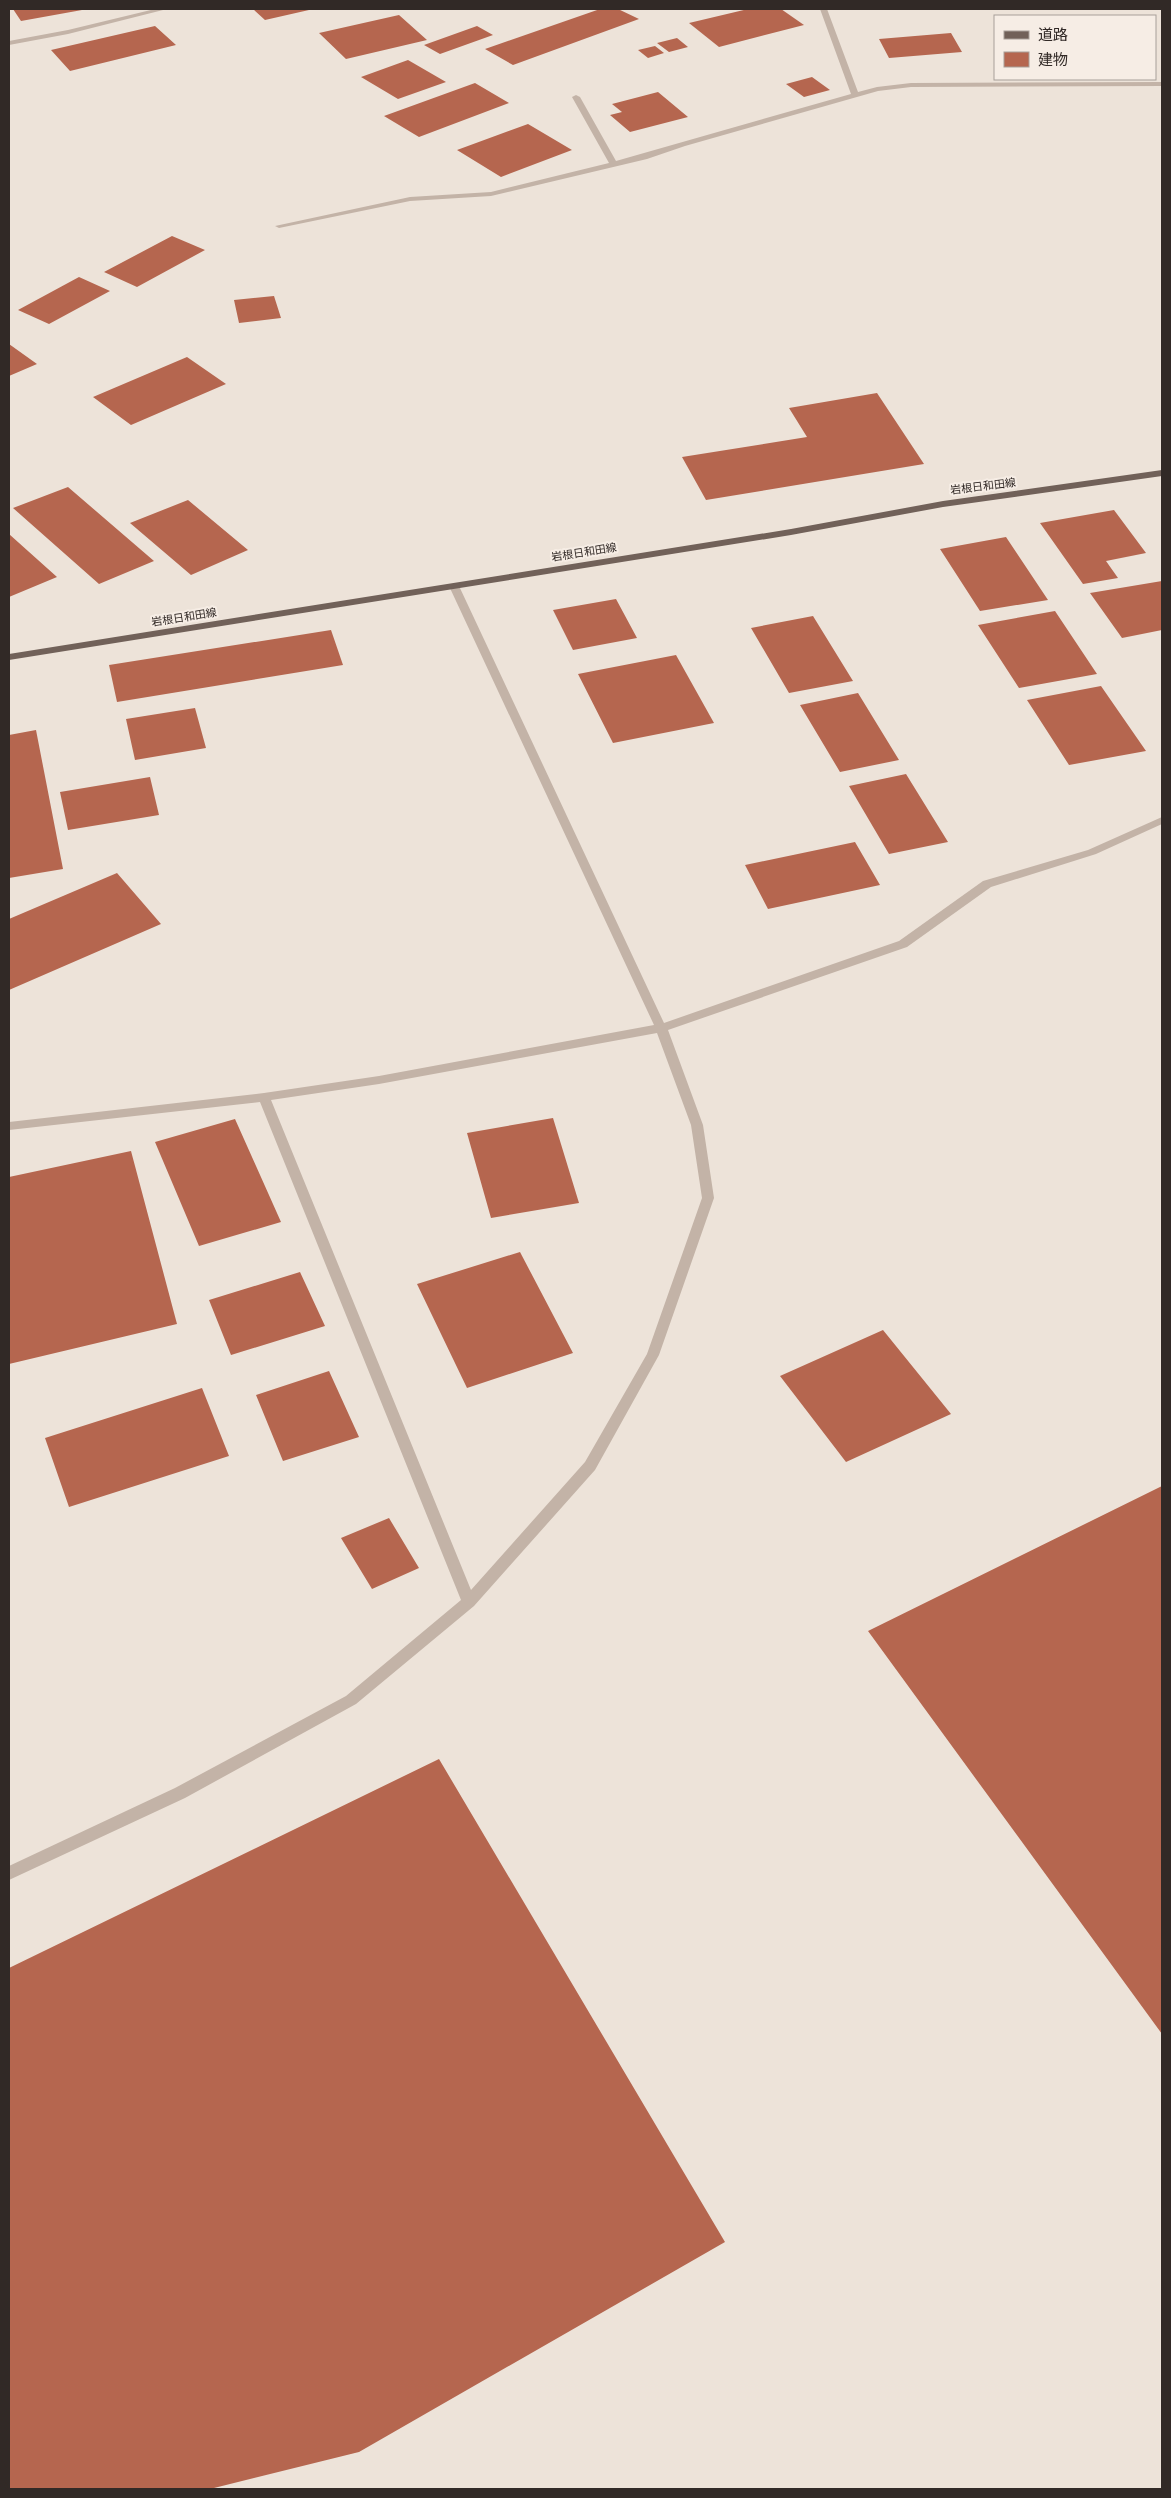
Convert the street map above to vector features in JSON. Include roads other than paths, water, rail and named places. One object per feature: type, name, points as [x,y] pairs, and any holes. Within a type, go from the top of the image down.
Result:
[{"type":"main road","name":"岩根日和田線","points":[[9,657],[791,532],[943,504],[1162,473]]},
{"type":"street","points":[[9,43],[68,32],[162,9]]},
{"type":"street","points":[[823,9],[856,96]]},
{"type":"street","points":[[279,226],[410,199],[491,194],[614,164],[877,89],[911,85],[1162,84]]},
{"type":"street","points":[[576,97],[614,164]]},
{"type":"street","points":[[9,1873],[180,1793],[351,1700],[469,1602],[590,1466],[653,1355],[685,1267],[708,1198],[698,1125],[661,1028],[454,586]]},
{"type":"street","points":[[9,1126],[264,1097],[379,1080],[661,1028],[789,982],[876,955],[903,944],[987,884],[1092,852],[1162,820]]},
{"type":"street","points":[[264,1097],[469,1602]]}]
